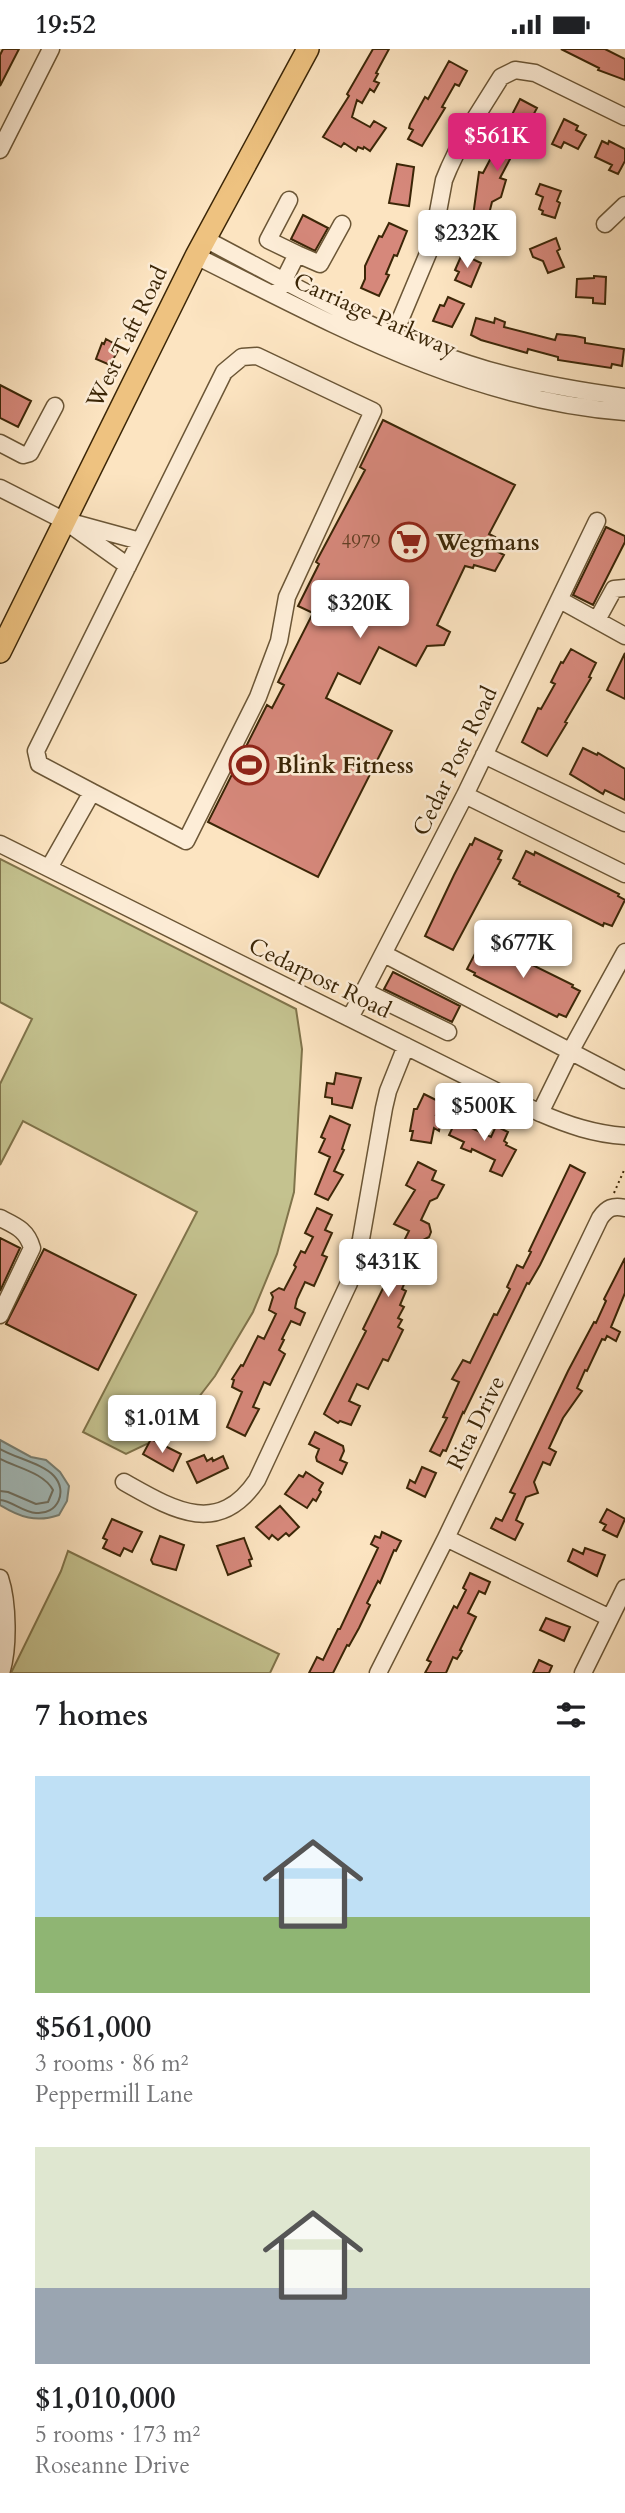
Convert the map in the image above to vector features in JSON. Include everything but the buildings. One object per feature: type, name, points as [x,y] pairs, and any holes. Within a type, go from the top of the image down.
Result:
[{"type":"main road","name":"West Taft Road","points":[[0,652],[200,247],[308,49]]},
{"type":"street","points":[[0,150],[51,49]]},
{"type":"street","points":[[391,343],[432,244],[444,180],[464,136],[501,77],[515,70],[536,73],[625,117]]},
{"type":"street","points":[[289,200],[268,240],[297,254],[320,264],[342,224]]},
{"type":"street","points":[[605,224],[625,205]]},
{"type":"street","name":"Carriage Parkway","points":[[200,247],[284,280],[439,371],[518,395],[625,412]]},
{"type":"street","name":"Carriage Parkway","points":[[200,247],[276,295],[391,343],[517,379],[568,390],[625,397]]},
{"type":"street","points":[[276,295],[297,254]]},
{"type":"street","points":[[257,356],[373,411],[287,597],[279,641],[258,697],[186,841],[39,764],[36,751],[128,566],[224,372],[242,357],[257,356]]},
{"type":"street","points":[[0,443],[23,455],[30,453],[55,406]]},
{"type":"street","points":[[0,488],[65,521],[128,566]]},
{"type":"street","points":[[65,521],[140,541]]},
{"type":"street","name":"Cedar Post Road","points":[[350,1018],[465,795],[597,521]]},
{"type":"street","points":[[597,620],[614,589],[625,588]]},
{"type":"street","points":[[560,600],[625,636]]},
{"type":"street","points":[[484,755],[625,824]]},
{"type":"street","points":[[49,868],[92,792]]},
{"type":"street","points":[[465,795],[625,874]]},
{"type":"street","name":"Cedarpost Road","points":[[0,844],[540,1113],[603,1135],[625,1136]]},
{"type":"street","points":[[540,1113],[625,952]]},
{"type":"street","points":[[383,954],[625,1080]]},
{"type":"street","points":[[364,991],[448,1032]]},
{"type":"street","points":[[124,1482],[169,1507],[194,1514],[216,1513],[235,1504],[246,1496],[257,1480],[349,1283],[361,1239],[384,1108],[407,1046]]},
{"type":"street","points":[[606,1209],[614,1206],[625,1208]]},
{"type":"street","name":"Rita Drive","points":[[378,1673],[606,1209]]},
{"type":"street","points":[[0,1218],[20,1228],[32,1248],[0,1315]]},
{"type":"street","points":[[446,1538],[610,1618]]},
{"type":"street","points":[[0,1578],[4,1589],[5,1637],[1,1673]]},
{"type":"street","points":[[583,1673],[625,1588]]},
{"type":"path","points":[[606,1209],[625,1168]]},
{"type":"shaded area","points":[[0,859],[296,1009],[302,1049],[294,1192],[277,1254],[253,1312],[215,1376],[172,1432],[126,1454],[83,1432],[197,1212],[23,1121],[0,1165],[0,1084],[32,1019],[0,1002]]},
{"type":"shaded area","points":[[68,1551],[279,1654],[270,1673],[11,1673],[61,1571]]},
{"type":"water","points":[[0,1440],[31,1457],[46,1460],[60,1472],[69,1486],[67,1501],[59,1515],[43,1519],[28,1517],[0,1505]]},
{"type":"place","name":"Wegmans","points":[[409,542]]},
{"type":"place","name":"Blink Fitness","points":[[249,765]]}]
